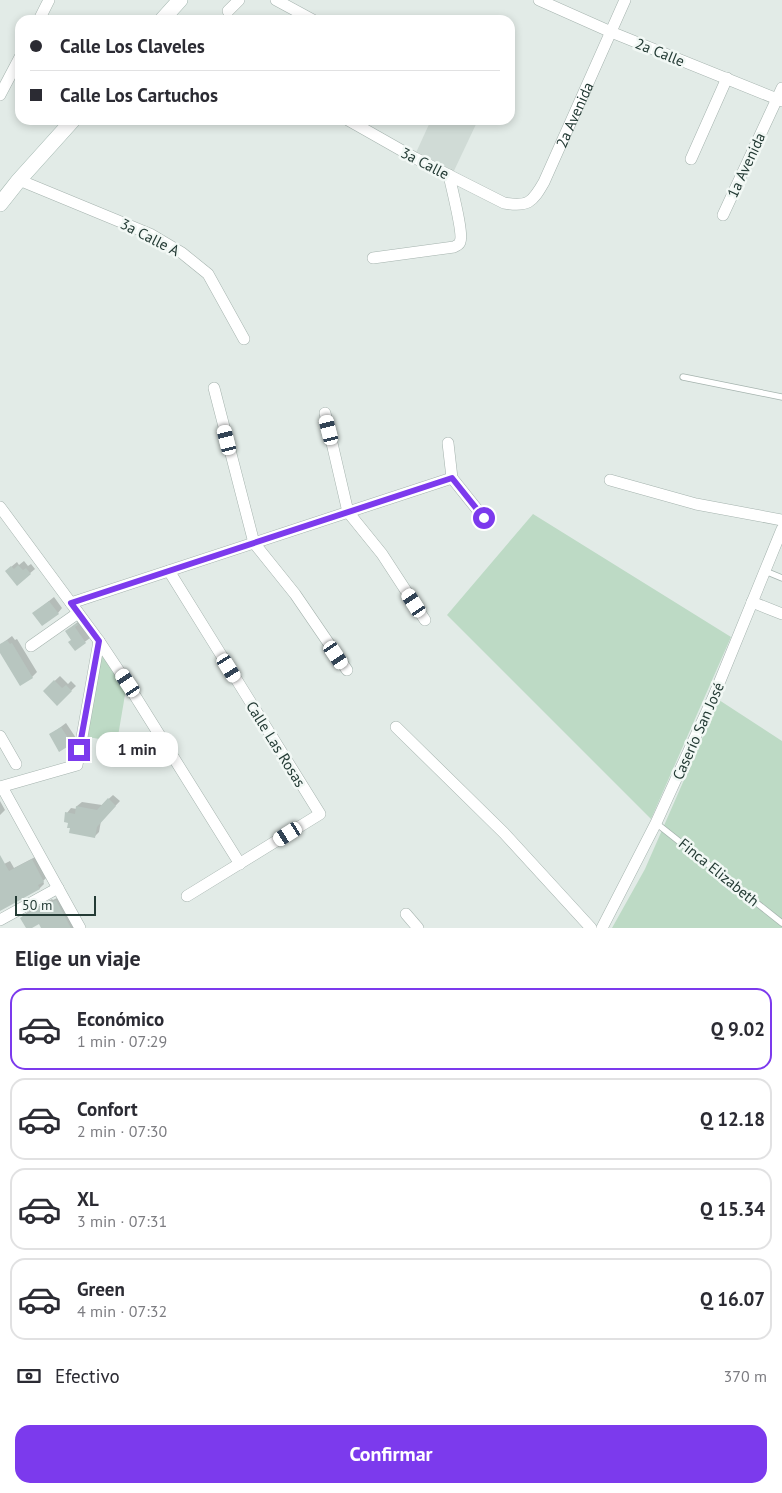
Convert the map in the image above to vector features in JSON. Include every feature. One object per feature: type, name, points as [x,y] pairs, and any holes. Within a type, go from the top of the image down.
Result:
[{"type":"street","points":[[42,15],[49,0]]},
{"type":"street","points":[[166,15],[180,0]]},
{"type":"street","points":[[228,11],[239,0]]},
{"type":"street","points":[[276,0],[304,15]]},
{"type":"street","name":"2a Calle","points":[[539,0],[611,32],[727,78],[780,96]]},
{"type":"street","name":"2a Avenida","points":[[504,203],[517,206],[528,203],[536,196],[625,0]]},
{"type":"street","points":[[0,95],[15,66]]},
{"type":"street","points":[[690,159],[727,78]]},
{"type":"street","name":"1a Avenida","points":[[723,215],[780,96]]},
{"type":"street","points":[[0,204],[68,125]]},
{"type":"street","name":"3a Calle","points":[[357,125],[415,158],[504,203]]},
{"type":"street","points":[[373,258],[459,244],[461,240],[461,227],[455,208],[449,174]]},
{"type":"street","name":"3a Calle A","points":[[19,180],[150,234],[182,253],[208,274],[244,339]]},
{"type":"street","points":[[214,388],[254,543],[295,594],[347,670]]},
{"type":"street","points":[[325,413],[348,512],[382,554],[425,620]]},
{"type":"street","points":[[448,443],[452,478],[484,518]]},
{"type":"street","points":[[71,603],[452,478]]},
{"type":"street","points":[[610,480],[696,504],[782,520]]},
{"type":"street","points":[[0,507],[128,683],[240,864],[187,896]]},
{"type":"street","name":"Caserío San José","points":[[602,928],[656,822],[713,698],[782,529]]},
{"type":"street","name":"Calle Las Rosas","points":[[169,571],[320,814],[240,864]]},
{"type":"street","points":[[752,602],[782,614]]},
{"type":"street","points":[[31,646],[78,613]]},
{"type":"street","points":[[80,928],[1,787],[77,765],[99,641]]},
{"type":"street","points":[[396,727],[504,833],[591,928]]},
{"type":"street","points":[[0,736],[16,764]]},
{"type":"street","points":[[0,920],[58,888]]},
{"type":"street","points":[[406,914],[418,928]]},
{"type":"lane","points":[[683,377],[782,397]]},
{"type":"lane","points":[[765,571],[782,578]]},
{"type":"lane","name":"Finca Elizabeth","points":[[656,822],[782,923]]},
{"type":"shaded area","points":[[429,125],[476,125],[452,175],[414,157]]},
{"type":"green space","points":[[533,514],[731,637],[651,819],[447,615]]},
{"type":"green space","points":[[99,641],[127,683],[117,742],[82,736]]},
{"type":"green space","points":[[719,700],[782,741],[782,928],[612,928],[645,869]]},
{"type":"building","points":[[18,565],[23,570],[26,568],[31,574],[17,586],[5,571],[11,566],[14,569]]},
{"type":"building","points":[[49,601],[59,614],[42,626],[32,613]]},
{"type":"building","points":[[77,623],[78,625],[75,627],[86,643],[75,651],[68,642],[71,640],[65,631]]},
{"type":"building","points":[[7,640],[10,644],[12,643],[33,678],[20,686],[0,653],[0,644]]},
{"type":"building","points":[[54,680],[62,688],[66,685],[72,691],[57,706],[43,691]]},
{"type":"building","points":[[61,727],[72,744],[59,752],[49,734]]},
{"type":"building","points":[[108,798],[116,806],[97,827],[95,838],[69,833],[68,823],[64,822],[65,812],[75,814],[76,806],[97,810]]},
{"type":"building","points":[[0,855],[9,871],[32,859],[44,882],[38,885],[40,889],[0,911]]},
{"type":"building","points":[[56,900],[71,928],[41,928],[39,924],[32,928],[26,928],[20,918],[48,902],[48,904]]},
{"type":"route","points":[[79,750],[99,641],[71,603],[452,478],[484,518]]}]
